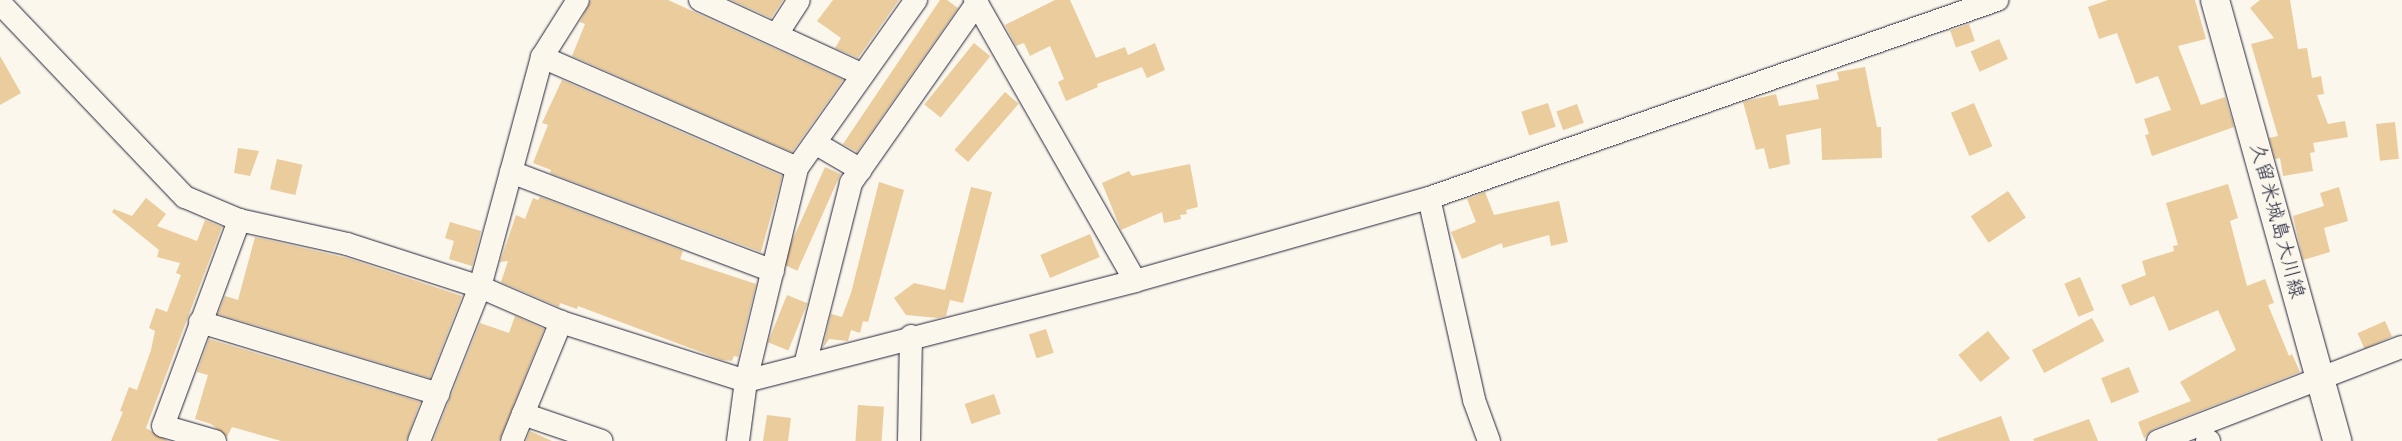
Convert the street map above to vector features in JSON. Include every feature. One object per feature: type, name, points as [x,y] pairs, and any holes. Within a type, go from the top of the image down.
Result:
[{"type":"main road","name":"久留米城島大川線","points":[[2215,0],[2337,441]]},
{"type":"street","points":[[419,441],[480,287],[542,58],[578,0]]},
{"type":"street","points":[[700,0],[863,75]]},
{"type":"street","points":[[777,34],[799,0]]},
{"type":"street","points":[[738,441],[746,381],[797,168],[916,0]]},
{"type":"street","points":[[0,3],[185,197],[239,220],[348,244],[480,287],[561,322],[746,381],[911,336],[1135,281],[1429,198],[1997,0]]},
{"type":"street","points":[[805,365],[852,184],[976,1],[1135,281]]},
{"type":"street","points":[[542,58],[797,168]]},
{"type":"street","points":[[815,143],[861,170]]},
{"type":"street","points":[[511,172],[772,271]]},
{"type":"street","points":[[1429,198],[1474,400],[1489,441]]},
{"type":"street","points":[[215,441],[163,426],[239,220]]},
{"type":"street","points":[[200,322],[438,394]]},
{"type":"street","points":[[512,441],[561,322]]},
{"type":"street","points":[[910,441],[911,336]]},
{"type":"street","points":[[2158,441],[2201,438],[2320,381],[2402,347]]},
{"type":"street","points":[[523,414],[602,441]]},
{"type":"building","points":[[591,0],[668,0],[843,80],[792,152],[572,56],[585,24],[580,22]]},
{"type":"building","points":[[731,0],[783,0],[771,18]]},
{"type":"building","points":[[833,0],[899,0],[858,58],[835,48],[841,38],[817,21]]},
{"type":"building","points":[[940,0],[947,0],[958,8],[857,152],[843,144]]},
{"type":"building","points":[[1055,0],[1070,0],[1096,58],[1125,47],[1128,55],[1155,43],[1165,70],[1147,78],[1142,67],[1097,84],[1098,87],[1066,101],[1058,82],[1064,79],[1050,46],[1030,56],[1024,43],[1016,46],[1005,25]]},
{"type":"building","points":[[2108,0],[2195,0],[2206,39],[2178,46],[2201,105],[2225,97],[2234,127],[2152,156],[2145,135],[2149,134],[2144,119],[2171,110],[2158,76],[2136,84],[2117,33],[2099,39],[2088,7]]},
{"type":"building","points":[[2260,0],[2290,0],[2298,49],[2307,48],[2312,78],[2321,76],[2324,94],[2317,95],[2328,124],[2345,121],[2348,137],[2313,143],[2315,152],[2310,153],[2313,171],[2283,176],[2280,158],[2275,159],[2269,138],[2278,136],[2251,44],[2274,38],[2250,8]]},
{"type":"building","points":[[1969,24],[1975,41],[1956,48],[1950,31]]},
{"type":"building","points":[[1999,39],[2008,59],[1980,72],[1971,52]]},
{"type":"building","points":[[974,43],[990,56],[941,118],[924,104]]},
{"type":"building","points":[[0,56],[21,93],[0,105]]},
{"type":"building","points":[[1865,67],[1877,127],[1881,127],[1882,158],[1822,160],[1821,128],[1786,135],[1790,164],[1769,169],[1764,148],[1756,150],[1743,102],[1776,94],[1779,106],[1819,99],[1816,85],[1839,80],[1837,72]]},
{"type":"building","points":[[562,80],[782,176],[761,252],[550,173],[551,170],[533,163],[548,125],[542,123]]},
{"type":"building","points":[[1005,92],[1019,104],[968,162],[954,150]]},
{"type":"building","points":[[1548,103],[1556,127],[1529,135],[1521,112]]},
{"type":"building","points":[[1974,103],[1992,146],[1969,156],[1951,113]]},
{"type":"building","points":[[1577,104],[1584,123],[1563,130],[1556,112]]},
{"type":"building","points":[[2395,122],[2399,159],[2380,161],[2376,124]]},
{"type":"building","points":[[238,148],[259,151],[250,176],[234,173]]},
{"type":"building","points":[[277,159],[302,165],[295,195],[270,189]]},
{"type":"building","points":[[1190,164],[1198,207],[1186,210],[1187,214],[1180,215],[1181,219],[1164,223],[1162,212],[1121,230],[1102,183],[1129,171],[1132,176]]},
{"type":"building","points":[[825,167],[841,174],[797,271],[782,264]]},
{"type":"building","points":[[879,182],[904,190],[868,322],[863,321],[860,333],[851,330],[848,341],[829,339],[823,348],[831,314],[842,317],[851,293]]},
{"type":"building","points":[[2228,184],[2238,218],[2230,221],[2247,286],[2265,279],[2274,303],[2268,305],[2289,356],[2292,354],[2300,372],[2153,429],[2144,438],[2138,422],[2191,401],[2180,382],[2236,350],[2218,310],[2169,331],[2154,296],[2130,306],[2121,285],[2146,275],[2142,261],[2174,251],[2173,246],[2178,245],[2166,203]]},
{"type":"building","points":[[971,187],[992,192],[963,303],[950,300],[946,316],[938,318],[906,315],[894,298],[914,283],[945,290]]},
{"type":"building","points":[[2339,187],[2348,221],[2324,228],[2330,252],[2303,260],[2293,216],[2324,206],[2320,193]]},
{"type":"building","points":[[2008,191],[2026,218],[1989,243],[1971,216]]},
{"type":"building","points":[[1485,192],[1494,215],[1559,201],[1568,242],[1551,246],[1549,235],[1503,248],[1502,243],[1462,259],[1451,232],[1476,222],[1467,199]]},
{"type":"building","points":[[540,197],[683,251],[680,259],[756,284],[738,357],[734,356],[732,361],[722,360],[578,306],[577,309],[560,303],[559,307],[501,282],[508,261],[500,262],[516,215],[525,219],[533,198],[538,200]]},
{"type":"building","points":[[146,198],[166,214],[157,226],[197,241],[205,220],[222,227],[146,428],[168,441],[111,441],[123,412],[120,411],[129,387],[137,390],[151,350],[155,331],[149,328],[156,308],[167,312],[181,275],[176,273],[180,263],[157,257],[159,250],[112,212],[114,209],[132,216]]},
{"type":"building","points":[[450,222],[481,231],[472,266],[449,259],[454,241],[445,238]]},
{"type":"building","points":[[1090,234],[1100,257],[1050,278],[1040,255]]},
{"type":"building","points":[[255,237],[347,258],[462,296],[430,378],[218,314],[225,296],[238,300]]},
{"type":"building","points":[[2080,277],[2094,310],[2078,317],[2064,284]]},
{"type":"building","points":[[787,295],[807,303],[788,351],[768,342]]},
{"type":"building","points":[[515,316],[544,329],[499,441],[433,441],[480,323],[509,333]]},
{"type":"building","points":[[2092,318],[2104,341],[2044,373],[2032,350]]},
{"type":"building","points":[[2385,321],[2392,337],[2365,349],[2358,333]]},
{"type":"building","points":[[1046,329],[1054,353],[1037,358],[1029,335]]},
{"type":"building","points":[[1988,331],[2010,358],[1980,382],[1958,355]]},
{"type":"building","points":[[209,339],[420,402],[406,441],[281,441],[232,427],[227,437],[211,424],[195,419],[208,375],[197,372]]},
{"type":"building","points":[[2129,367],[2139,392],[2111,403],[2101,378]]},
{"type":"building","points":[[994,394],[1001,414],[972,424],[965,404]]},
{"type":"building","points":[[858,405],[884,407],[882,441],[855,441]]},
{"type":"building","points":[[767,415],[791,418],[788,441],[763,441]]},
{"type":"building","points":[[2001,416],[2010,441],[1938,441],[1937,439]]},
{"type":"building","points":[[2089,419],[2098,441],[2034,441],[2033,439]]},
{"type":"building","points":[[530,431],[552,441],[526,441]]}]
